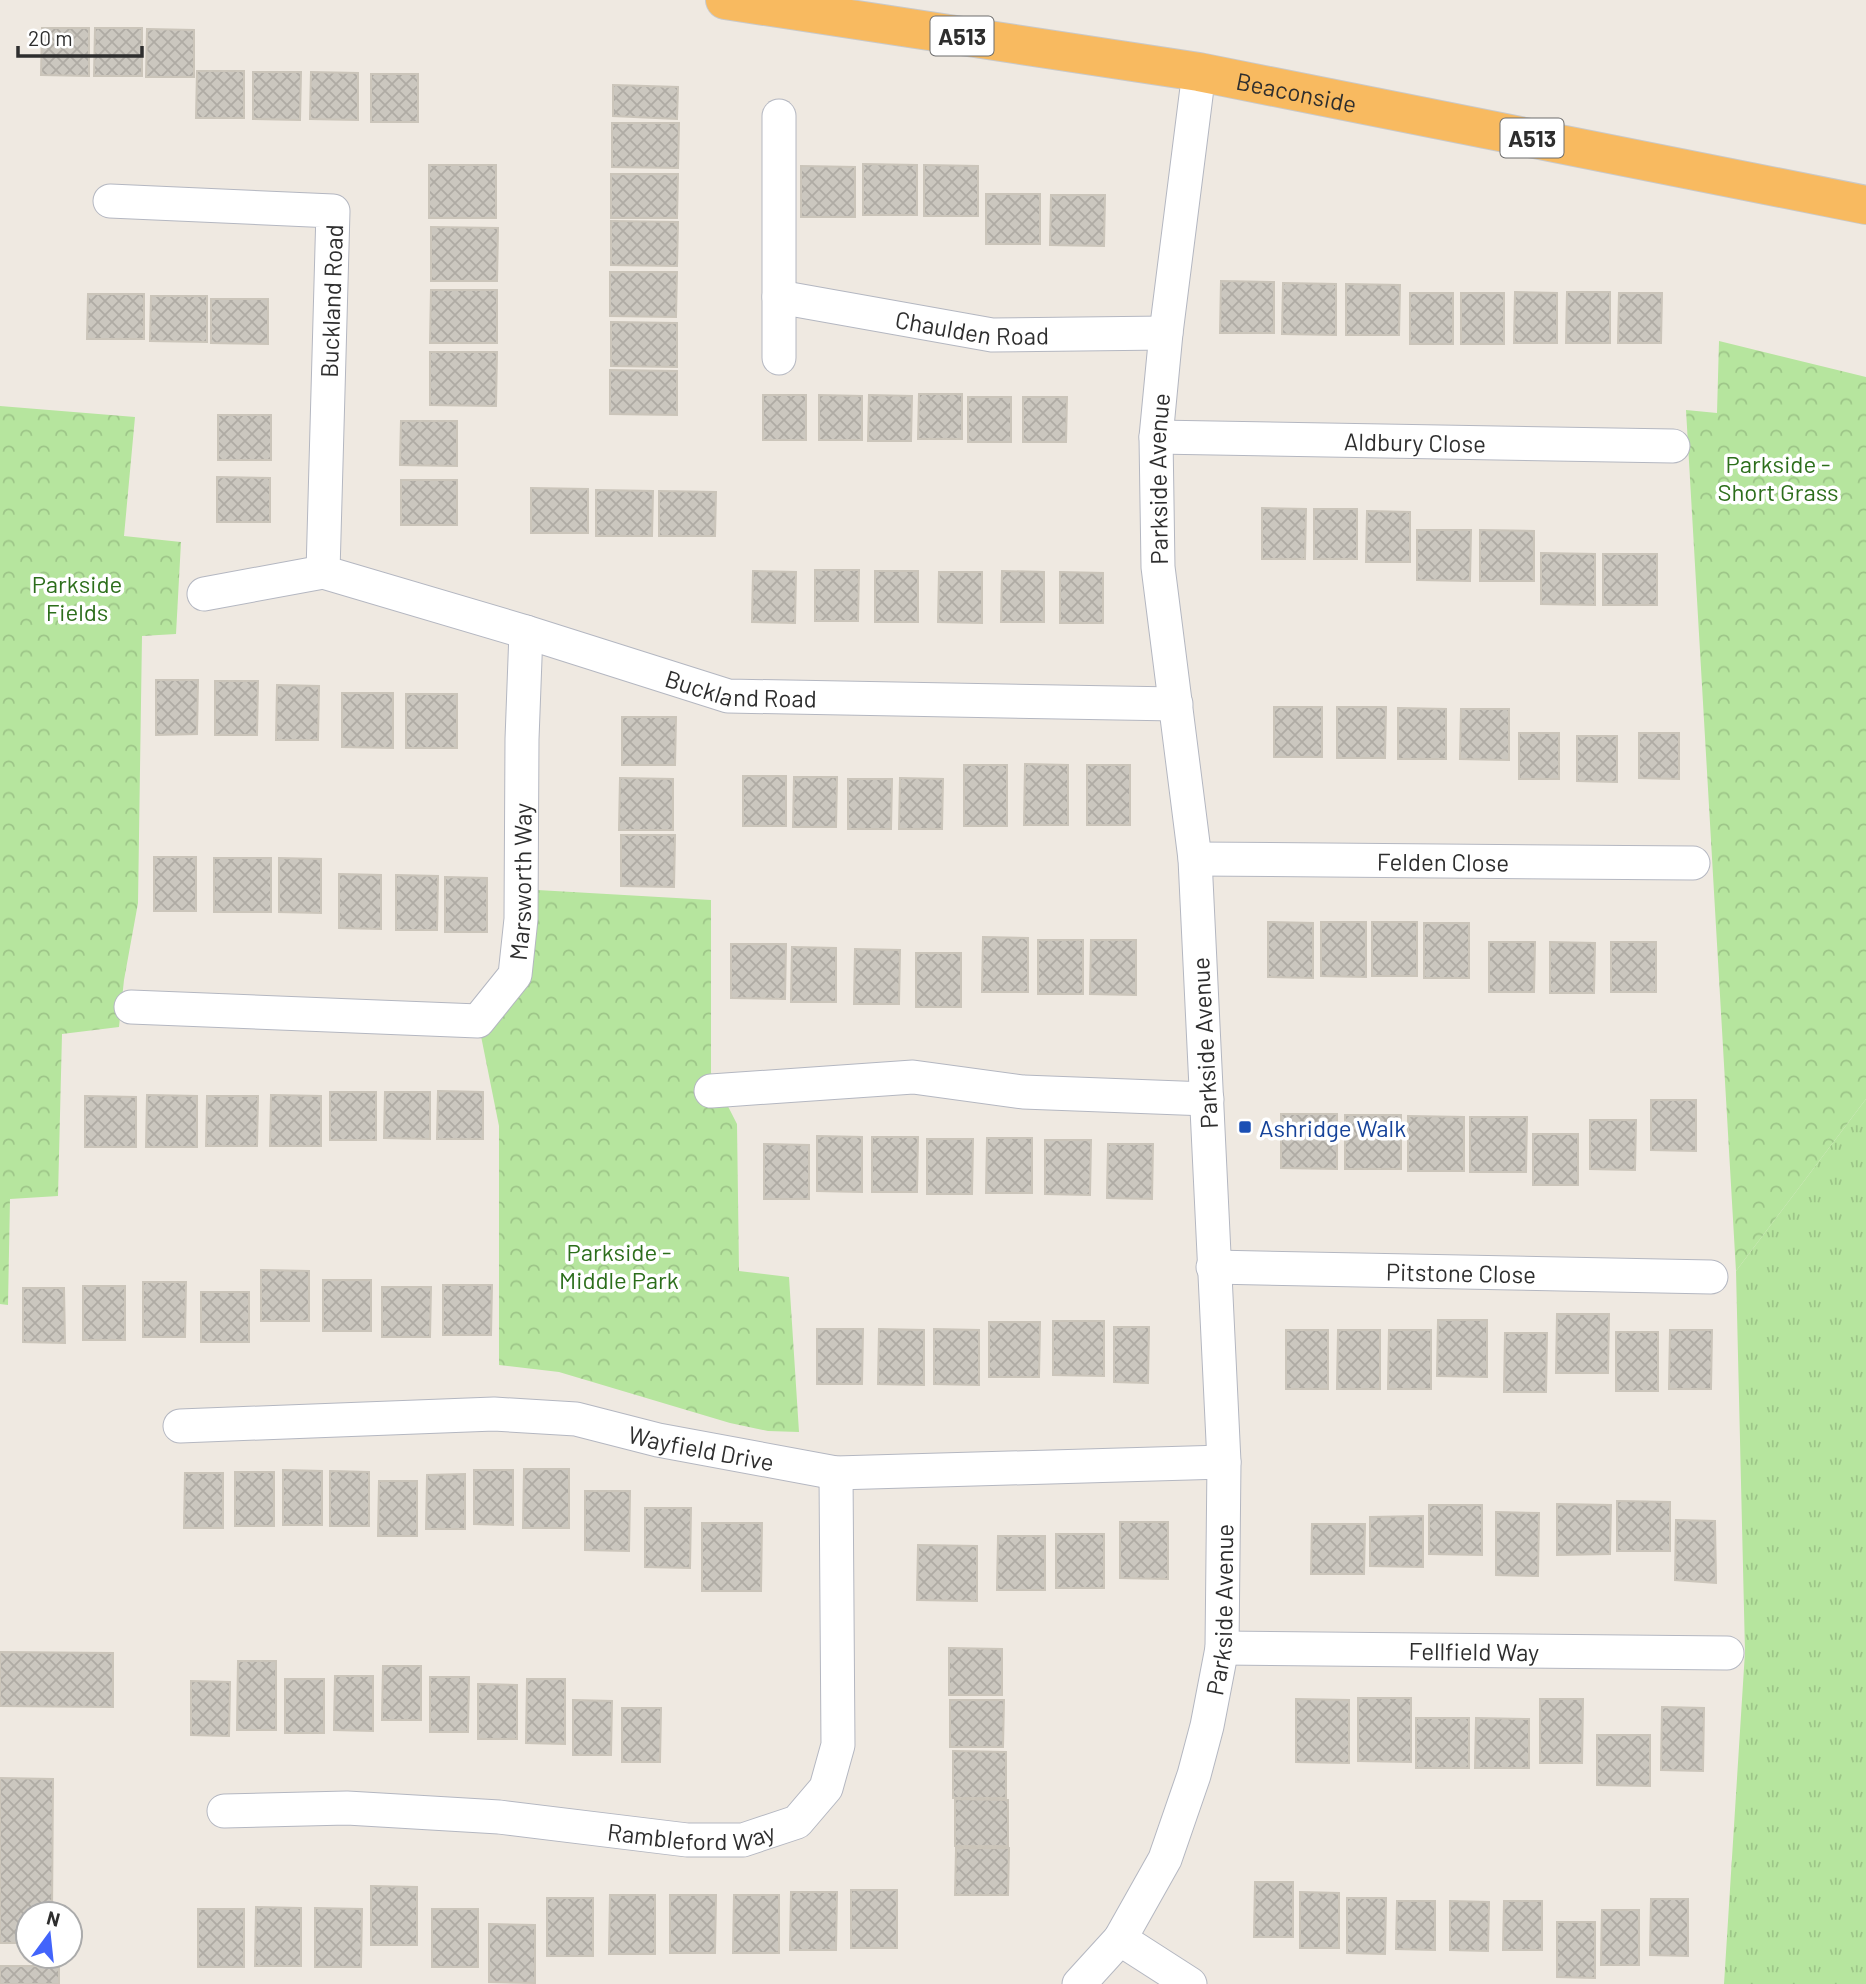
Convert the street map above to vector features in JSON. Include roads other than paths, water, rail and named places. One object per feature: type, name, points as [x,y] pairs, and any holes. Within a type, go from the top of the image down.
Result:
[{"type":"highway","name":"Beaconside","points":[[725,0],[1199,72],[1866,205]]},
{"type":"street","name":"Parkside Avenue","points":[[1079,1984],[1120,1939],[1165,1859],[1194,1776],[1222,1648],[1224,1462],[1195,859],[1158,567],[1156,437],[1166,333],[1199,72]]},
{"type":"street","points":[[779,116],[779,358]]},
{"type":"street","name":"Buckland Road","points":[[110,201],[333,211],[323,572]]},
{"type":"street","name":"Chaulden Road","points":[[779,297],[992,335],[1166,333]]},
{"type":"street","name":"Aldbury Close","points":[[1156,437],[1672,446]]},
{"type":"street","name":"Buckland Road","points":[[204,594],[323,572],[526,632],[727,696],[1176,704]]},
{"type":"street","name":"Marsworth Way","points":[[131,1007],[478,1021],[515,975],[521,919],[522,739],[526,632]]},
{"type":"street","name":"Felden Close","points":[[1195,859],[1693,863]]},
{"type":"street","points":[[711,1091],[913,1077],[1023,1092],[1207,1099]]},
{"type":"street","name":"Pitstone Close","points":[[1213,1266],[1711,1278]]},
{"type":"street","name":"Wayfield Drive","points":[[180,1426],[494,1414],[576,1419],[658,1440],[836,1473],[1224,1462]]},
{"type":"street","name":"Rambleford Way","points":[[224,1811],[346,1808],[499,1817],[687,1840],[743,1840],[797,1822],[826,1788],[838,1745],[836,1473]]},
{"type":"street","name":"Fellfield Way","points":[[1222,1648],[1727,1653]]},
{"type":"street","points":[[1120,1939],[1190,1984]]},
{"type":"place","name":"Ashridge Walk","points":[[1245,1127]]},
{"type":"park label","name":"Parkside - Short Grass","points":[[1778,477]]},
{"type":"park label","name":"Parkside Fields","points":[[77,597]]},
{"type":"park label","name":"Parkside - Middle Park","points":[[619,1265]]}]
